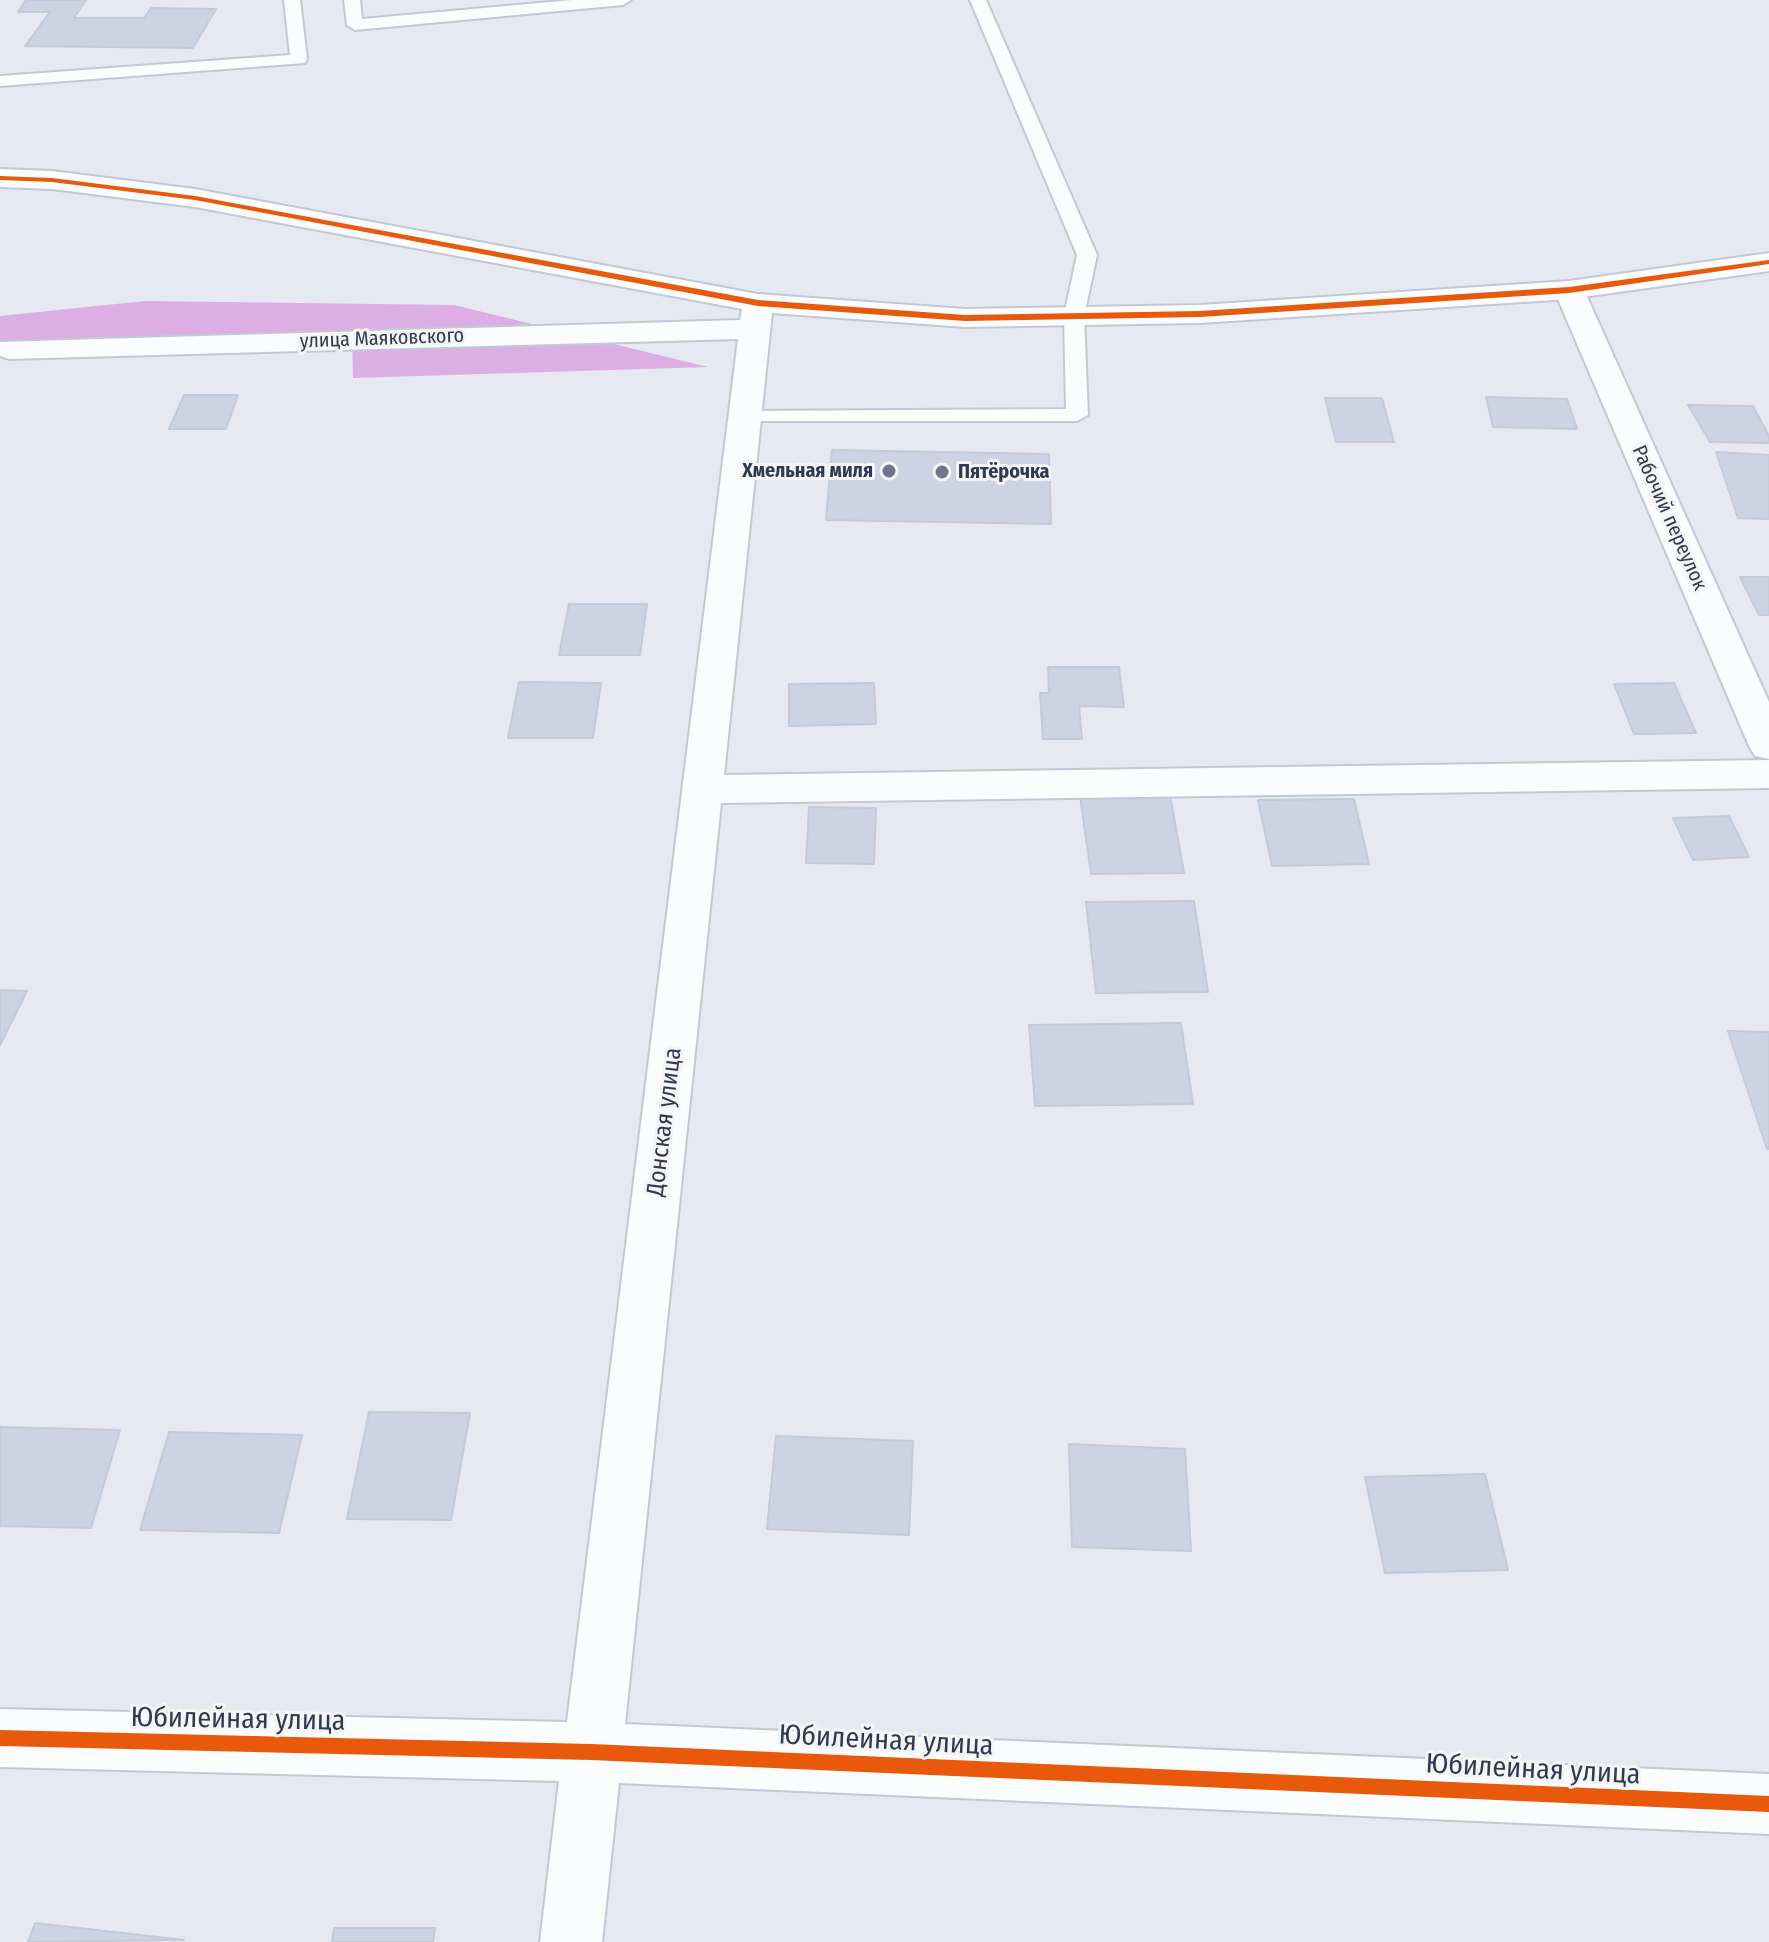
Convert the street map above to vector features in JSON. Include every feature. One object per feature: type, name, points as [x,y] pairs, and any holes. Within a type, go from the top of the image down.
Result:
[{"type":"street","points":[[0,178],[52,180],[195,198],[756,316],[965,318],[1200,314],[1569,290],[1769,262]]},
{"type":"street","name":"Рабочий переулок","points":[[1569,290],[1769,746]]},
{"type":"street","name":"улица Маяковского","points":[[10,349],[756,316]]},
{"type":"street","name":"Донская улица","points":[[571,1942],[756,316]]},
{"type":"street","points":[[704,789],[1769,774]]},
{"type":"street","name":"Юбилейная улица","points":[[0,1738],[591,1752],[1769,1804]]},
{"type":"lane","points":[[0,81],[299,59],[292,0]]},
{"type":"lane","points":[[352,0],[355,25],[623,0]]},
{"type":"lane","points":[[744,417],[1077,415],[1074,316],[1087,255],[978,0]]},
{"type":"shaded area","points":[[145,301],[454,305],[708,367],[353,378],[352,333],[0,345],[0,316]]},
{"type":"building","points":[[26,0],[86,0],[74,18],[144,18],[151,8],[216,9],[193,48],[25,46],[50,12],[18,12]]},
{"type":"building","points":[[184,395],[238,395],[226,429],[169,429]]},
{"type":"building","points":[[1486,397],[1567,399],[1577,429],[1493,427]]},
{"type":"building","points":[[1325,398],[1382,398],[1394,442],[1336,442]]},
{"type":"building","points":[[1688,405],[1753,406],[1769,436],[1769,443],[1710,442]]},
{"type":"building","points":[[832,450],[1049,454],[1051,524],[826,520]]},
{"type":"building","points":[[1716,452],[1769,455],[1769,519],[1738,518]]},
{"type":"building","points":[[1740,577],[1769,577],[1769,615],[1759,615]]},
{"type":"building","points":[[569,604],[647,604],[640,655],[559,655]]},
{"type":"building","points":[[1048,667],[1119,667],[1124,707],[1079,706],[1082,739],[1043,739],[1040,693],[1049,693]]},
{"type":"building","points":[[519,682],[601,683],[593,738],[508,738]]},
{"type":"building","points":[[874,683],[876,724],[789,726],[789,684]]},
{"type":"building","points":[[1674,683],[1696,733],[1634,734],[1614,684]]},
{"type":"building","points":[[1170,795],[1184,873],[1091,874],[1080,796]]},
{"type":"building","points":[[1354,799],[1369,864],[1272,866],[1258,800]]},
{"type":"building","points":[[809,807],[876,808],[874,864],[806,863]]},
{"type":"building","points":[[1729,816],[1749,857],[1693,860],[1673,818]]},
{"type":"building","points":[[1194,901],[1208,992],[1096,993],[1086,902]]},
{"type":"building","points":[[0,990],[27,991],[0,1045]]},
{"type":"building","points":[[1181,1023],[1193,1104],[1035,1106],[1029,1025]]},
{"type":"building","points":[[1728,1031],[1769,1032],[1769,1149],[1767,1149]]},
{"type":"building","points":[[369,1412],[470,1413],[451,1520],[347,1519]]},
{"type":"building","points":[[0,1427],[120,1430],[91,1528],[0,1526]]},
{"type":"building","points":[[169,1432],[302,1435],[279,1533],[140,1530]]},
{"type":"building","points":[[776,1436],[913,1441],[909,1535],[767,1529]]},
{"type":"building","points":[[1069,1444],[1185,1449],[1191,1551],[1072,1547]]},
{"type":"building","points":[[1485,1474],[1508,1570],[1385,1573],[1365,1477]]},
{"type":"building","points":[[35,1923],[184,1940],[28,1942]]},
{"type":"building","points":[[334,1928],[435,1928],[433,1942],[332,1942]]},
{"type":"cycle path","points":[[0,178],[52,180],[195,198],[758,303],[965,318],[1200,314],[1569,290],[1769,262]]},
{"type":"cycle path","points":[[0,1738],[591,1752],[1769,1804]]},
{"type":"place","name":"Хмельная миля","points":[[889,471]]},
{"type":"place","name":"Пятёрочка","points":[[942,472]]}]
